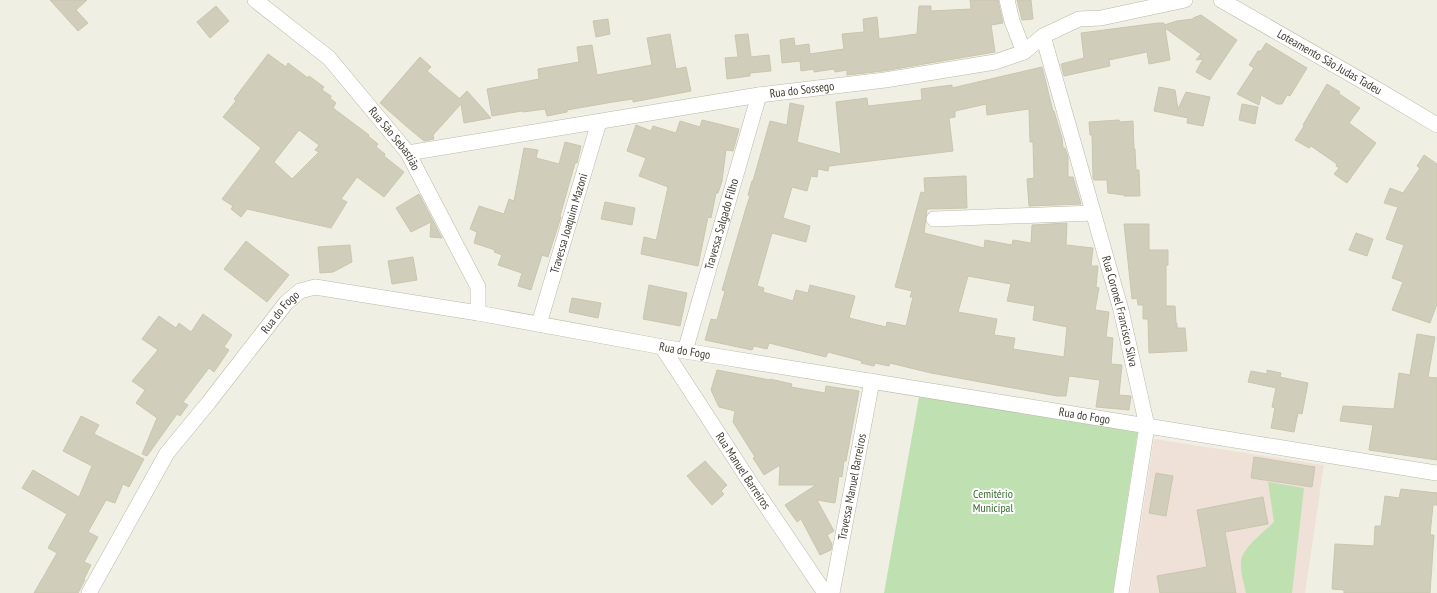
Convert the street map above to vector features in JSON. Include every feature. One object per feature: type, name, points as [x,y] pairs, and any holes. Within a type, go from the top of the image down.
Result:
[{"type":"street","name":"Rua São Sebastião","points":[[255,0],[329,58],[408,153],[478,287],[478,314]]},
{"type":"street","points":[[1007,0],[1012,21],[1024,52]]},
{"type":"street","name":"Rua do Sossego","points":[[408,153],[759,96],[885,80],[995,62],[1024,52],[1043,36],[1079,19],[1101,18],[1185,0]]},
{"type":"street","name":"Loteamento São Judas Tadeu","points":[[1221,0],[1437,125]]},
{"type":"street","name":"Rua Coronel Francisco Silva","points":[[1043,36],[1121,310],[1147,426],[1121,593]]},
{"type":"street","name":"Travessa Salgado Filho","points":[[684,351],[759,96]]},
{"type":"street","name":"Travessa Joaquim Mazoni","points":[[539,324],[599,122]]},
{"type":"street","points":[[934,219],[1093,213]]},
{"type":"street","name":"Rua do Fogo","points":[[88,593],[167,453],[286,303],[300,291],[314,287],[539,324],[684,351],[1437,473]]},
{"type":"street","name":"Rua Manuel Barreiros","points":[[662,347],[825,593]]},
{"type":"street","name":"Travessa Manuel Barreiros","points":[[832,593],[872,382]]},
{"type":"shaded area","points":[[1154,439],[1324,465],[1305,593],[1130,593]]},
{"type":"green space","name":"Cemitério Municipal","points":[[919,397],[1138,430],[1113,593],[884,593]]},
{"type":"green space","points":[[1268,482],[1304,488],[1292,593],[1246,593],[1242,577],[1242,556],[1254,540],[1274,522]]},
{"type":"building","points":[[50,0],[87,0],[76,10],[88,23],[78,31]]},
{"type":"building","points":[[970,0],[998,0],[1003,23],[991,25],[995,52],[883,71],[847,75],[847,70],[835,72],[834,69],[814,72],[814,69],[801,71],[800,61],[782,63],[780,40],[794,38],[795,46],[809,44],[810,54],[844,49],[842,34],[864,32],[863,19],[877,17],[879,39],[917,34],[919,6],[931,6],[931,11],[971,9]]},
{"type":"building","points":[[1017,0],[1031,0],[1033,19],[1022,20]]},
{"type":"building","points":[[216,6],[229,21],[210,38],[197,22]]},
{"type":"building","points":[[1201,15],[1237,40],[1210,80],[1196,72],[1203,59],[1196,60],[1201,54],[1165,28],[1170,60],[1149,64],[1147,52],[1109,60],[1110,66],[1064,76],[1061,64],[1084,58],[1081,33],[1158,23],[1164,23],[1164,25],[1193,19]]},
{"type":"building","points":[[608,19],[610,34],[596,37],[593,21]]},
{"type":"building","points":[[670,34],[676,69],[686,67],[691,91],[633,102],[633,99],[613,102],[567,110],[567,112],[547,116],[545,109],[492,116],[487,89],[539,79],[538,69],[579,62],[577,47],[592,45],[597,75],[652,65],[647,38]]},
{"type":"building","points":[[748,34],[751,57],[769,55],[771,71],[750,73],[750,76],[727,79],[725,58],[738,57],[735,35]]},
{"type":"building","points":[[1266,43],[1307,68],[1290,96],[1287,95],[1282,104],[1277,104],[1261,95],[1259,105],[1237,94],[1254,68],[1249,65]]},
{"type":"building","points":[[268,54],[286,67],[288,63],[324,87],[322,90],[331,96],[330,98],[336,103],[333,108],[369,135],[378,144],[376,147],[385,154],[384,156],[404,172],[384,197],[357,177],[341,199],[347,202],[331,228],[247,209],[241,217],[231,209],[233,206],[222,199],[261,148],[223,117],[236,101],[234,99]],"holes":[[[299,130],[319,145],[315,150],[319,152],[292,179],[274,162]]]},
{"type":"building","points":[[420,57],[431,67],[427,71],[460,99],[467,91],[491,118],[464,123],[461,104],[433,135],[434,139],[424,141],[406,126],[380,103]]},
{"type":"building","points":[[1042,67],[1062,138],[1063,148],[1065,148],[1068,157],[1068,177],[1073,177],[1081,204],[1029,206],[1027,179],[1034,178],[1033,142],[1030,142],[1029,109],[987,115],[986,104],[955,111],[955,117],[949,118],[953,151],[829,166],[828,171],[818,169],[817,177],[811,176],[807,191],[792,187],[783,218],[810,226],[806,242],[772,233],[757,286],[764,288],[763,292],[793,301],[796,290],[808,293],[810,285],[855,296],[849,318],[886,327],[887,322],[906,326],[913,297],[910,297],[912,291],[895,287],[921,192],[925,193],[924,178],[966,176],[967,208],[927,209],[924,233],[984,248],[985,240],[1012,245],[1013,240],[1031,243],[1032,225],[1067,223],[1066,245],[1093,248],[1091,266],[1098,266],[1096,287],[1099,288],[1095,310],[1109,312],[1106,337],[1113,338],[1111,364],[1122,365],[1119,395],[1131,396],[1129,410],[1096,407],[1100,380],[1069,376],[1066,396],[1057,396],[931,373],[890,363],[889,366],[875,363],[874,366],[828,352],[826,357],[769,343],[767,349],[754,346],[752,350],[705,340],[711,319],[717,320],[725,291],[722,290],[770,121],[787,125],[790,103],[804,106],[797,142],[841,154],[836,102],[867,98],[868,106],[922,100],[921,89],[952,85],[952,88]],"holes":[[[968,276],[1011,284],[1007,301],[1035,306],[1033,320],[1067,327],[1064,357],[1013,349],[1015,338],[994,335],[997,319],[958,312]]]},
{"type":"building","points":[[1327,84],[1360,108],[1349,123],[1376,143],[1347,183],[1334,174],[1339,168],[1336,166],[1337,164],[1311,146],[1309,148],[1295,140]]},
{"type":"building","points":[[1159,87],[1175,90],[1178,109],[1186,92],[1210,97],[1203,126],[1187,123],[1188,118],[1154,111]]},
{"type":"building","points":[[1242,104],[1258,107],[1255,124],[1239,120]]},
{"type":"building","points":[[702,120],[739,129],[733,151],[726,150],[722,181],[718,193],[716,193],[711,218],[708,217],[698,266],[641,254],[644,237],[656,240],[668,187],[639,176],[646,158],[627,151],[636,125],[651,131],[653,126],[676,133],[680,121],[700,127]]},
{"type":"building","points":[[1119,120],[1120,122],[1133,121],[1134,149],[1136,170],[1139,170],[1140,196],[1108,193],[1107,180],[1094,180],[1093,178],[1092,135],[1090,135],[1089,122]]},
{"type":"building","points":[[565,142],[581,146],[548,257],[542,255],[531,290],[518,286],[522,273],[498,265],[502,255],[494,252],[495,250],[474,243],[477,232],[470,229],[479,206],[504,214],[509,199],[514,201],[524,148],[538,150],[536,158],[559,164]]},
{"type":"building","points":[[1424,155],[1437,164],[1437,304],[1430,323],[1392,310],[1403,282],[1392,278],[1404,245],[1386,239],[1398,207],[1384,203],[1390,188],[1403,193],[1420,168],[1417,166]]},
{"type":"building","points":[[419,194],[442,238],[430,237],[431,222],[411,232],[396,208]]},
{"type":"building","points":[[605,202],[635,208],[632,225],[601,219]]},
{"type":"building","points":[[1124,224],[1149,224],[1149,250],[1168,250],[1166,306],[1175,306],[1177,328],[1185,328],[1187,351],[1149,353],[1148,319],[1143,319],[1143,305],[1138,305],[1137,298],[1132,299]]},
{"type":"building","points":[[1356,233],[1373,239],[1367,256],[1349,250]]},
{"type":"building","points":[[246,241],[289,275],[267,302],[224,269]]},
{"type":"building","points":[[350,245],[352,262],[333,272],[320,273],[318,247]]},
{"type":"building","points":[[413,257],[417,280],[392,284],[388,261]]},
{"type":"building","points":[[649,285],[687,293],[680,326],[643,319]]},
{"type":"building","points":[[572,298],[601,303],[598,318],[569,312]]},
{"type":"building","points":[[203,314],[232,335],[224,347],[229,350],[214,372],[209,368],[183,402],[188,405],[180,416],[177,414],[147,456],[142,454],[157,418],[136,403],[145,390],[132,381],[158,350],[142,339],[159,316],[176,328],[179,323],[191,332]]},
{"type":"building","points":[[1417,334],[1435,337],[1428,377],[1437,378],[1437,460],[1369,450],[1373,425],[1340,421],[1343,406],[1394,409],[1399,373],[1410,375]]},
{"type":"building","points":[[717,370],[770,379],[792,384],[791,387],[825,393],[826,386],[859,391],[846,461],[844,461],[842,477],[839,476],[835,503],[817,500],[834,531],[827,535],[832,544],[831,550],[820,555],[801,519],[797,522],[785,505],[816,485],[779,485],[780,465],[764,475],[733,422],[735,411],[719,407],[711,390]]},
{"type":"building","points":[[1267,370],[1281,373],[1280,377],[1308,383],[1302,414],[1298,413],[1294,432],[1271,428],[1275,408],[1272,407],[1276,388],[1248,382],[1251,371],[1267,374]]},
{"type":"building","points":[[81,416],[99,425],[94,434],[144,459],[129,487],[123,484],[115,503],[106,500],[88,532],[98,537],[84,562],[91,565],[78,593],[34,593],[57,553],[48,548],[67,514],[22,488],[33,470],[79,497],[92,466],[63,451]]},
{"type":"building","points":[[1254,457],[1315,467],[1312,487],[1251,478]]},
{"type":"building","points":[[705,461],[727,485],[721,491],[724,494],[712,505],[687,476]]},
{"type":"building","points":[[1156,473],[1173,476],[1166,516],[1149,513]]},
{"type":"building","points":[[1401,489],[1437,493],[1437,505],[1433,505],[1430,535],[1434,535],[1430,593],[1344,593],[1344,590],[1332,589],[1335,544],[1374,546],[1375,526],[1381,526],[1385,496],[1399,498]]},
{"type":"building","points":[[1263,497],[1268,524],[1225,532],[1236,593],[1160,593],[1157,576],[1207,567],[1197,510]]}]
